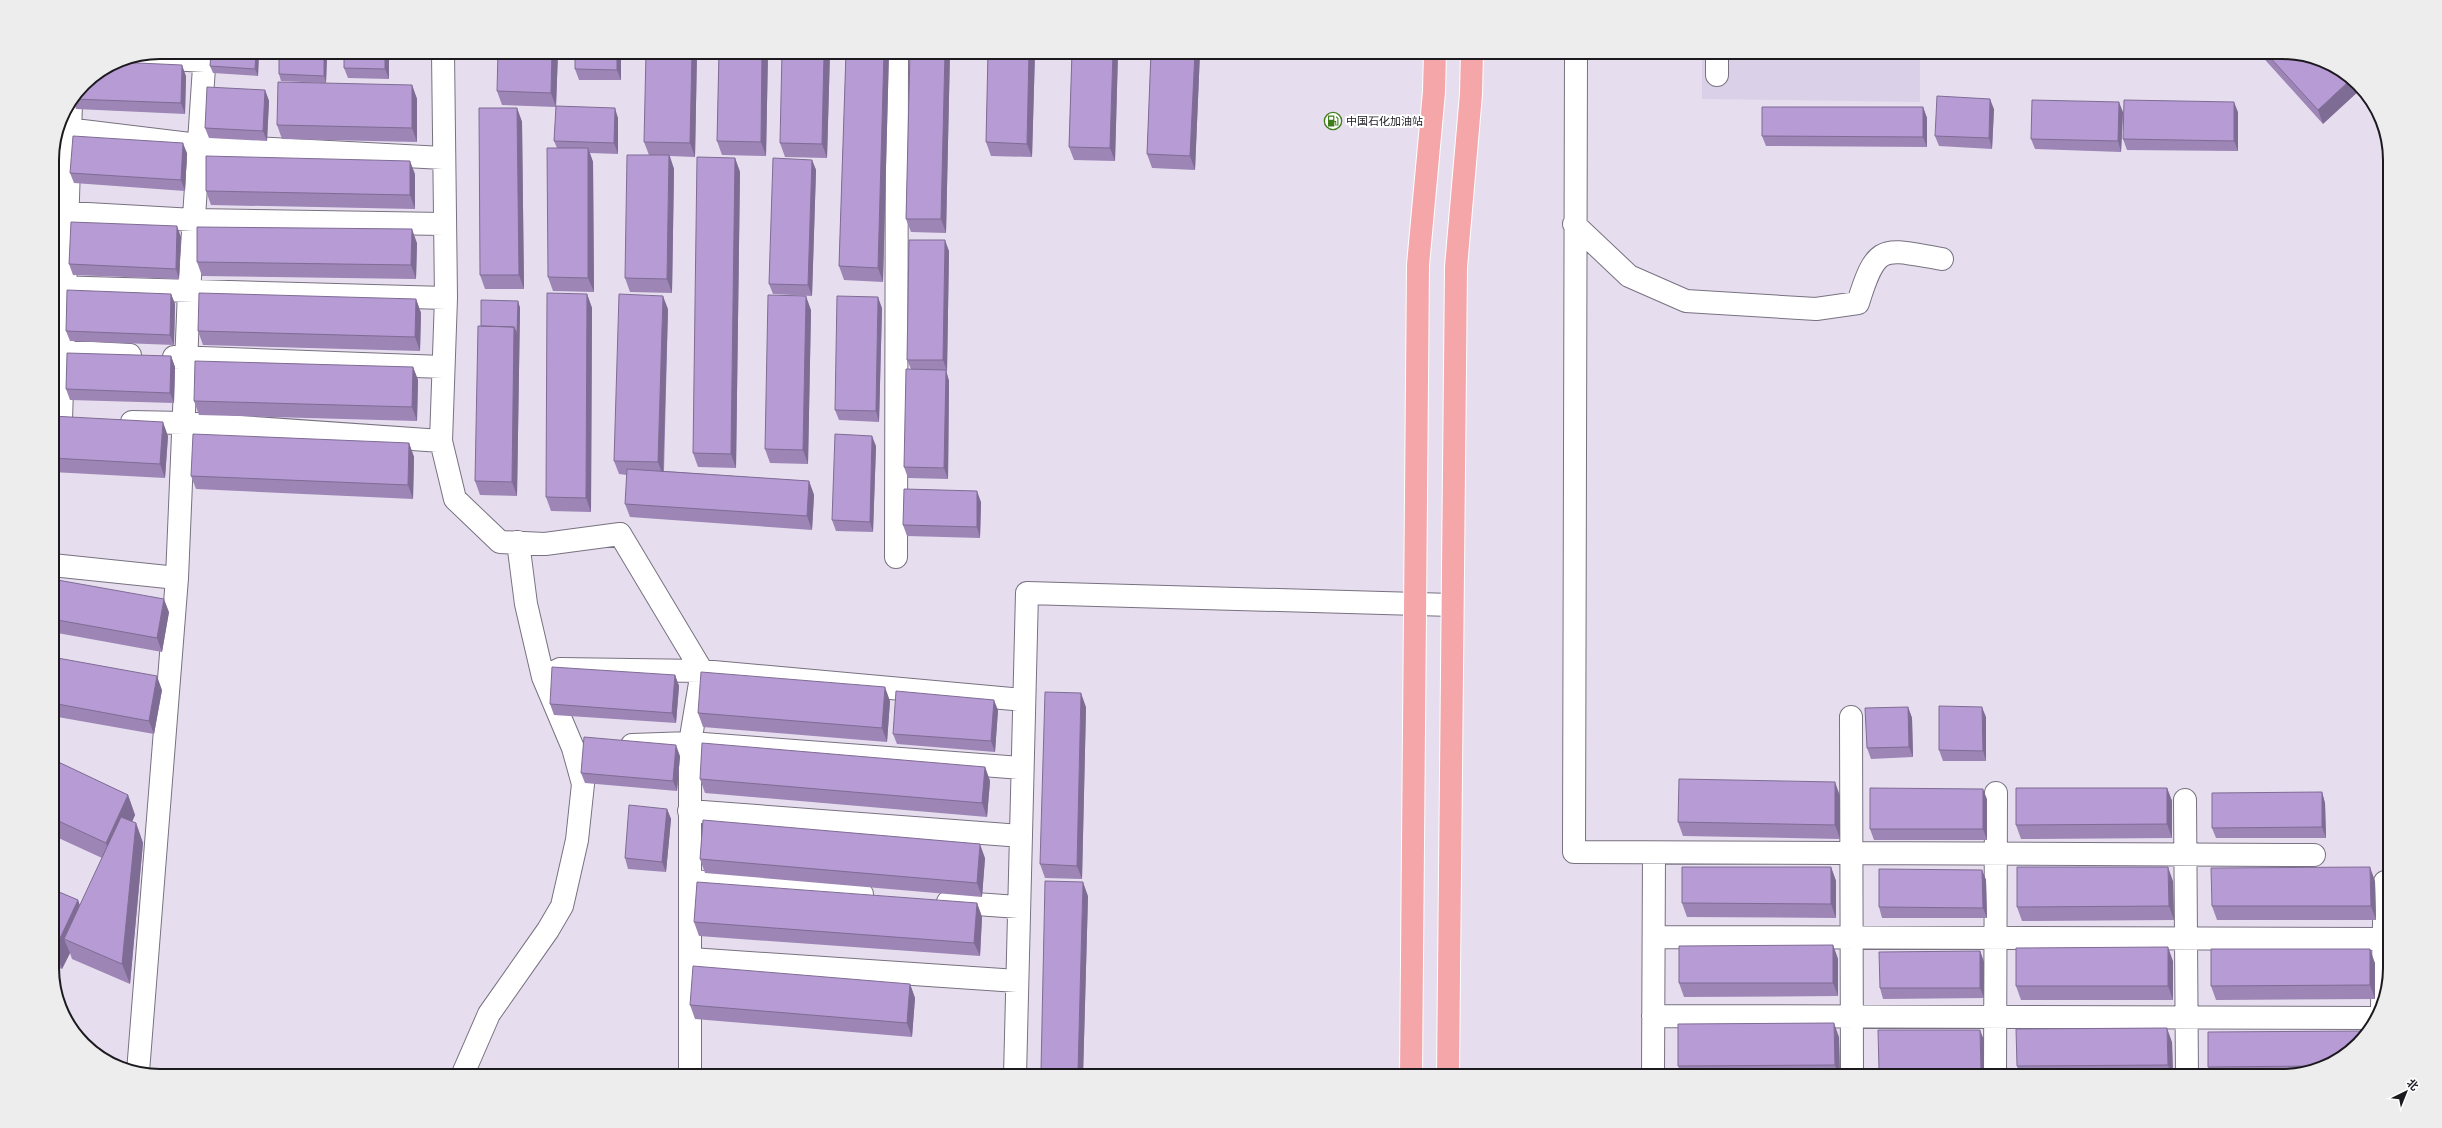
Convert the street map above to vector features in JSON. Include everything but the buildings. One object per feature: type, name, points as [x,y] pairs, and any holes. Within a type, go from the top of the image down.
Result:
[{"type":"main road","points":[[1411,1069],[1418,265],[1434,92],[1435,59]]},
{"type":"main road","points":[[1448,1069],[1456,267],[1471,94],[1472,59]]},
{"type":"street","points":[[138,1067],[177,578],[188,358],[189,292],[205,59]]},
{"type":"street","points":[[443,59],[442,158],[446,298],[442,367],[441,442],[455,499],[500,542],[545,544],[620,534],[702,671],[690,743],[690,1069]]},
{"type":"street","points":[[896,557],[897,59]]},
{"type":"street","points":[[1576,59],[1574,224],[1574,852],[2314,855]]},
{"type":"street","points":[[1717,59],[1717,75]]},
{"type":"street","points":[[64,128],[198,145],[442,158]]},
{"type":"street","points":[[64,129],[60,213],[59,287],[189,292],[446,298]]},
{"type":"street","points":[[60,213],[194,220],[444,224]]},
{"type":"street","points":[[1574,224],[1629,276],[1686,301],[1816,309],[1858,303],[1867,272],[1880,255],[1896,251],[1942,259]]},
{"type":"street","points":[[59,351],[188,358],[442,367]]},
{"type":"street","points":[[59,419],[84,420]]},
{"type":"street","points":[[115,421],[184,423],[441,442]]},
{"type":"street","points":[[465,1069],[489,1014],[548,930],[562,906],[577,840],[584,784],[583,748],[543,677],[526,604],[518,542]]},
{"type":"street","points":[[59,567],[177,578]]},
{"type":"street","points":[[1014,1069],[1027,594],[1452,605]]},
{"type":"street","points":[[543,677],[560,669],[702,671],[1024,700]]},
{"type":"street","points":[[1851,717],[1852,1069]]},
{"type":"street","points":[[615,746],[690,743],[1022,768]]},
{"type":"street","points":[[1995,1069],[1996,793]]},
{"type":"street","points":[[2185,800],[2187,1069]]},
{"type":"street","points":[[689,811],[1021,836]]},
{"type":"street","points":[[1653,1069],[1654,853]]},
{"type":"street","points":[[691,880],[878,896]]},
{"type":"street","points":[[925,900],[1019,907]]},
{"type":"street","points":[[1654,937],[1852,936],[2383,939]]},
{"type":"street","points":[[691,959],[1017,981]]},
{"type":"street","points":[[1653,1016],[2369,1018]]},
{"type":"shaded area","points":[[1702,59],[1920,59],[1920,102],[1702,99]]},
{"type":"place","name":"中国石化加油站","points":[[1333,121]]}]
